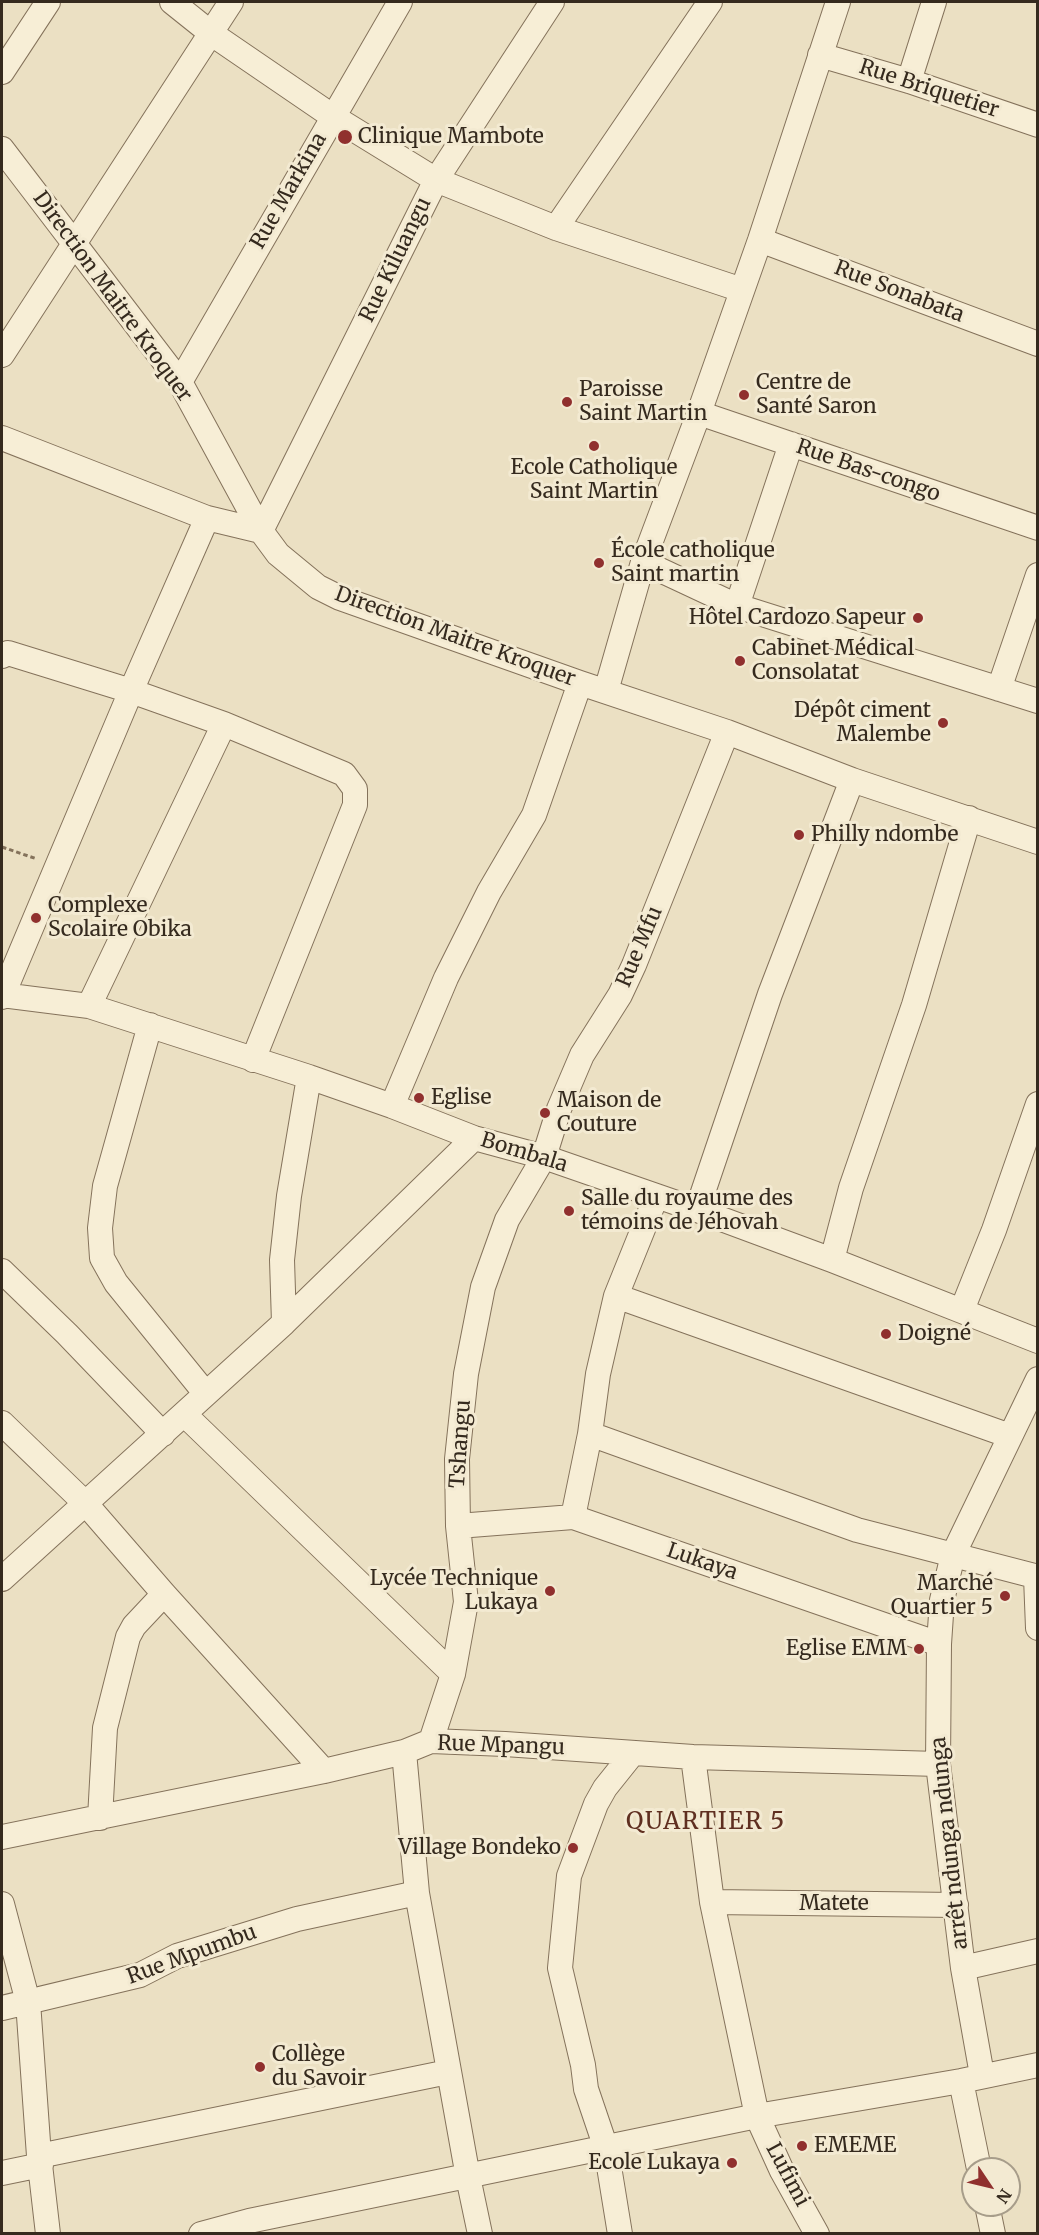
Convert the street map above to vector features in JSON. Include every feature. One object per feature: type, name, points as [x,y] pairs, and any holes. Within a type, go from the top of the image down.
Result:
[{"type":"street","points":[[2,72],[48,2]]},
{"type":"street","points":[[172,2],[212,33],[332,116],[436,180],[556,228],[742,290]]},
{"type":"street","points":[[2,355],[231,2]]},
{"type":"street","name":"Rue Markina","points":[[180,382],[400,2]]},
{"type":"street","name":"Rue Kiluangu","points":[[261,531],[436,180],[552,2]]},
{"type":"street","points":[[556,228],[710,2]]},
{"type":"street","points":[[606,691],[643,562],[760,240],[838,2]]},
{"type":"street","points":[[909,81],[934,2]]},
{"type":"street","name":"Rue Briquetier","points":[[820,55],[909,81],[1038,125]]},
{"type":"street","name":"Direction Maitre Kroquer","points":[[2,149],[180,382],[261,531],[278,554],[318,586],[340,598],[727,732],[852,780],[1038,842]]},
{"type":"street","name":"Rue Sonabata","points":[[760,240],[1038,344]]},
{"type":"street","name":"Rue Bas-congo","points":[[699,413],[1038,528]]},
{"type":"street","points":[[2,438],[207,518],[261,531]]},
{"type":"street","points":[[737,606],[791,444]]},
{"type":"street","points":[[2,995],[207,518]]},
{"type":"street","points":[[643,562],[737,606],[1038,701]]},
{"type":"street","points":[[999,689],[1038,575]]},
{"type":"street","points":[[2,656],[8,653],[131,691],[224,724],[344,774],[355,789],[355,805],[253,1060]]},
{"type":"street","points":[[392,1106],[446,978],[489,892],[534,815],[580,683]]},
{"type":"street","points":[[89,1006],[224,724]]},
{"type":"street","name":"Rue Mfu","points":[[544,1158],[559,1109],[582,1055],[620,995],[634,965],[727,732]]},
{"type":"street","points":[[697,1210],[770,994],[852,780]]},
{"type":"street","points":[[832,1260],[851,1188],[914,1005],[969,818]]},
{"type":"street","name":"Bombala","points":[[2,995],[89,1006],[309,1077],[474,1138],[544,1158],[697,1210],[1038,1341]]},
{"type":"street","points":[[150,1025],[105,1186],[100,1228],[102,1258],[116,1283],[206,1394]]},
{"type":"street","points":[[284,1323],[282,1260],[309,1077]]},
{"type":"street","points":[[962,1310],[994,1230],[1038,1104]]},
{"type":"street","points":[[2,1579],[284,1323],[474,1138]]},
{"type":"street","name":"Tshangu","points":[[432,1742],[453,1674],[466,1602],[459,1526],[457,1459],[466,1374],[483,1287],[507,1220],[544,1158]]},
{"type":"street","points":[[573,1517],[590,1434],[598,1374],[616,1296],[656,1197]]},
{"type":"street","points":[[2,1271],[67,1334],[163,1434]]},
{"type":"street","points":[[616,1296],[1010,1436]]},
{"type":"street","name":"arrêt ndunga ndunga","points":[[972,2078],[963,1968],[938,1764],[939,1644],[942,1600],[953,1555],[1038,1379]]},
{"type":"street","points":[[184,1414],[453,1674]]},
{"type":"street","points":[[2,1423],[86,1504],[324,1771]]},
{"type":"street","points":[[590,1434],[857,1530],[1037,1577],[1038,1628]]},
{"type":"street","name":"Lukaya","points":[[459,1526],[573,1517],[939,1644]]},
{"type":"street","points":[[100,1818],[105,1728],[128,1637],[134,1626],[164,1594]]},
{"type":"street","name":"Rue Mpangu","points":[[2,1837],[324,1771],[404,1752],[432,1742],[505,1744],[693,1757],[938,1764]]},
{"type":"street","points":[[404,1752],[417,1893],[448,2072],[480,2234]]},
{"type":"street","points":[[620,2234],[606,2148],[586,2089],[583,2065],[560,1968],[569,1876],[596,1804],[605,1788],[633,1753]]},
{"type":"street","name":"Lufimi","points":[[693,1757],[712,1902],[757,2116],[782,2171],[817,2234]]},
{"type":"street","name":"Rue Mpumbu","points":[[2,2007],[140,1975],[177,1956],[297,1919],[417,1893]]},
{"type":"street","name":"Matete","points":[[712,1902],[956,1905]]},
{"type":"street","points":[[2,1904],[28,2002],[48,2234]]},
{"type":"street","points":[[963,1968],[1038,1951]]},
{"type":"street","points":[[201,2234],[250,2227],[468,2177],[757,2116],[1038,2065]]},
{"type":"street","points":[[2,2173],[40,2160],[448,2072]]},
{"type":"street","points":[[972,2078],[978,2157]]},
{"type":"street","points":[[989,2217],[993,2234]]},
{"type":"path","points":[[2,847],[57,867]]},
{"type":"place","name":"Clinique Mambote","points":[[345,137]]},
{"type":"place","name":"Centre de Santé Saron","points":[[744,395]]},
{"type":"place","name":"Paroisse Saint Martin","points":[[567,402]]},
{"type":"place","name":"Ecole Catholique Saint Martin","points":[[594,446]]},
{"type":"place","name":"École catholique Saint martin","points":[[599,563]]},
{"type":"place","name":"Hôtel Cardozo Sapeur","points":[[918,618]]},
{"type":"place","name":"Cabinet Médical Consolatat","points":[[740,661]]},
{"type":"place","name":"Dépôt ciment Malembe","points":[[943,723]]},
{"type":"place","name":"Philly ndombe","points":[[799,835]]},
{"type":"place","name":"Complexe Scolaire Obika","points":[[36,918]]},
{"type":"place","name":"Eglise","points":[[419,1098]]},
{"type":"place","name":"Maison de Couture","points":[[545,1113]]},
{"type":"place","name":"Salle du royaume des témoins de Jéhovah","points":[[569,1211]]},
{"type":"place","name":"Doigné","points":[[886,1334]]},
{"type":"place","name":"Lycée Technique Lukaya","points":[[550,1591]]},
{"type":"place","name":"Marché Quartier 5","points":[[1005,1596]]},
{"type":"place","name":"Eglise EMM","points":[[919,1649]]},
{"type":"place","name":"Village Bondeko","points":[[573,1848]]},
{"type":"place","name":"Collège du Savoir","points":[[260,2067]]},
{"type":"place","name":"EMEME","points":[[802,2146]]},
{"type":"place","name":"Ecole Lukaya","points":[[732,2163]]},
{"type":"district","name":"QUARTIER 5","points":[[706,1822]]}]
